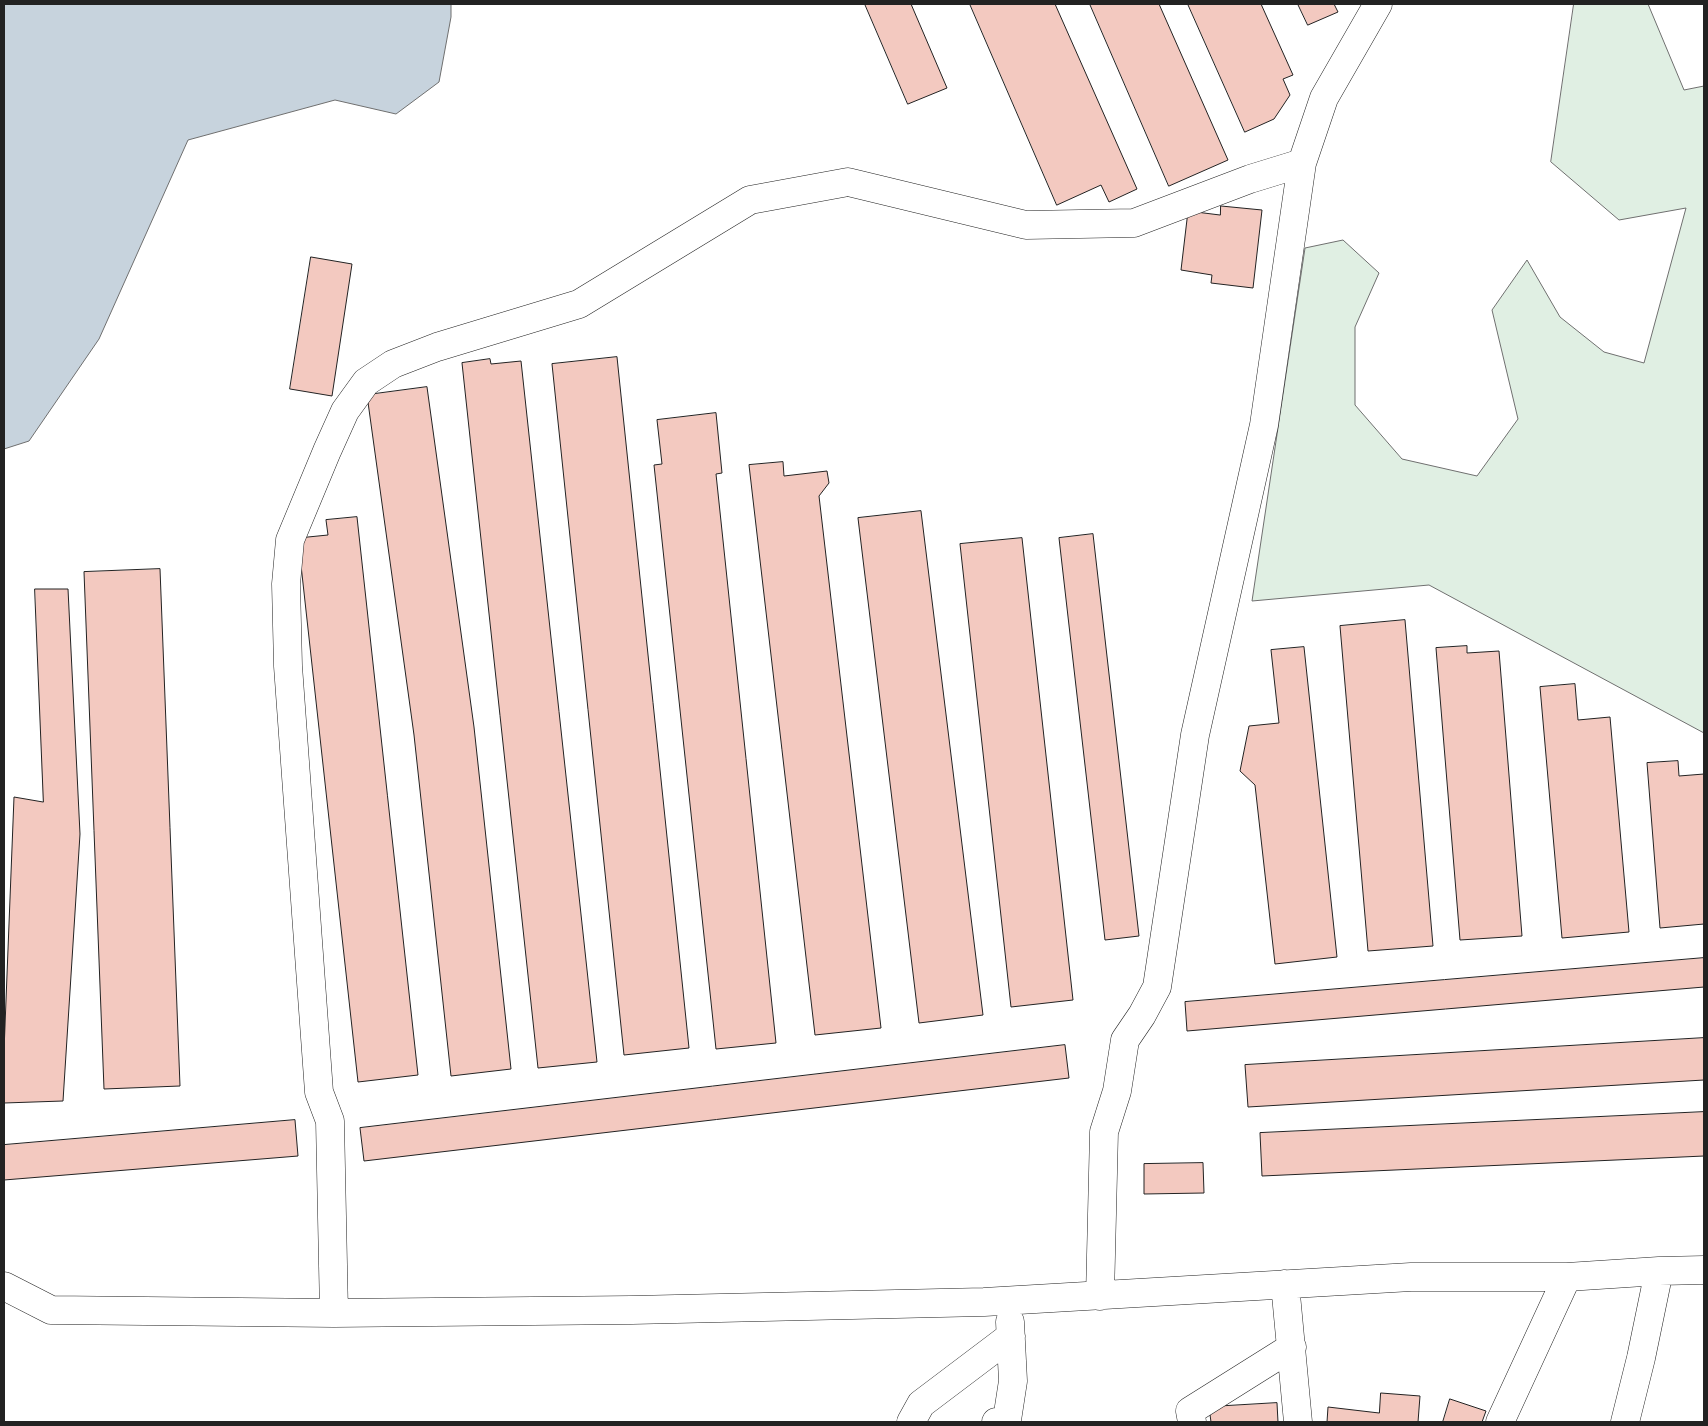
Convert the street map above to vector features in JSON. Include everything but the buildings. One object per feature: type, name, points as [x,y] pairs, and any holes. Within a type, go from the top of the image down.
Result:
[{"type":"street","points":[[1100,1296],[1104,1132],[1117,1091],[1125,1040],[1142,1015],[1157,987],[1195,735],[1264,425],[1302,162],[1324,98],[1378,4]]},
{"type":"street","points":[[334,1313],[330,1121],[318,1092],[288,666],[286,584],[290,540],[326,450],[345,412],[366,382],[393,364],[437,347],[579,304],[750,200],[848,182],[1026,224],[1134,223],[1302,162]]},
{"type":"street","points":[[4,1286],[51,1310],[334,1313],[632,1310],[964,1303],[1411,1277],[1567,1276],[1704,1270]]},
{"type":"street","points":[[1625,1422],[1641,1358],[1659,1271]]},
{"type":"street","points":[[1500,1422],[1567,1276]]},
{"type":"street","points":[[1285,1284],[1298,1422]]},
{"type":"street","points":[[996,1422],[1007,1420],[1013,1381],[1008,1300]]},
{"type":"street","points":[[911,1422],[921,1404],[1011,1336]]},
{"type":"street","points":[[1192,1422],[1190,1411],[1292,1347]]},
{"type":"green space","points":[[1574,4],[1648,4],[1684,90],[1704,86],[1704,733],[1429,585],[1252,601],[1305,248],[1343,240],[1379,273],[1355,327],[1355,405],[1402,459],[1477,476],[1518,419],[1492,310],[1527,260],[1560,317],[1604,352],[1644,363],[1686,208],[1619,220],[1551,162]]},
{"type":"shaded area","points":[[4,4],[451,4],[451,17],[439,82],[396,114],[335,100],[188,140],[99,339],[29,441],[4,449]]}]
